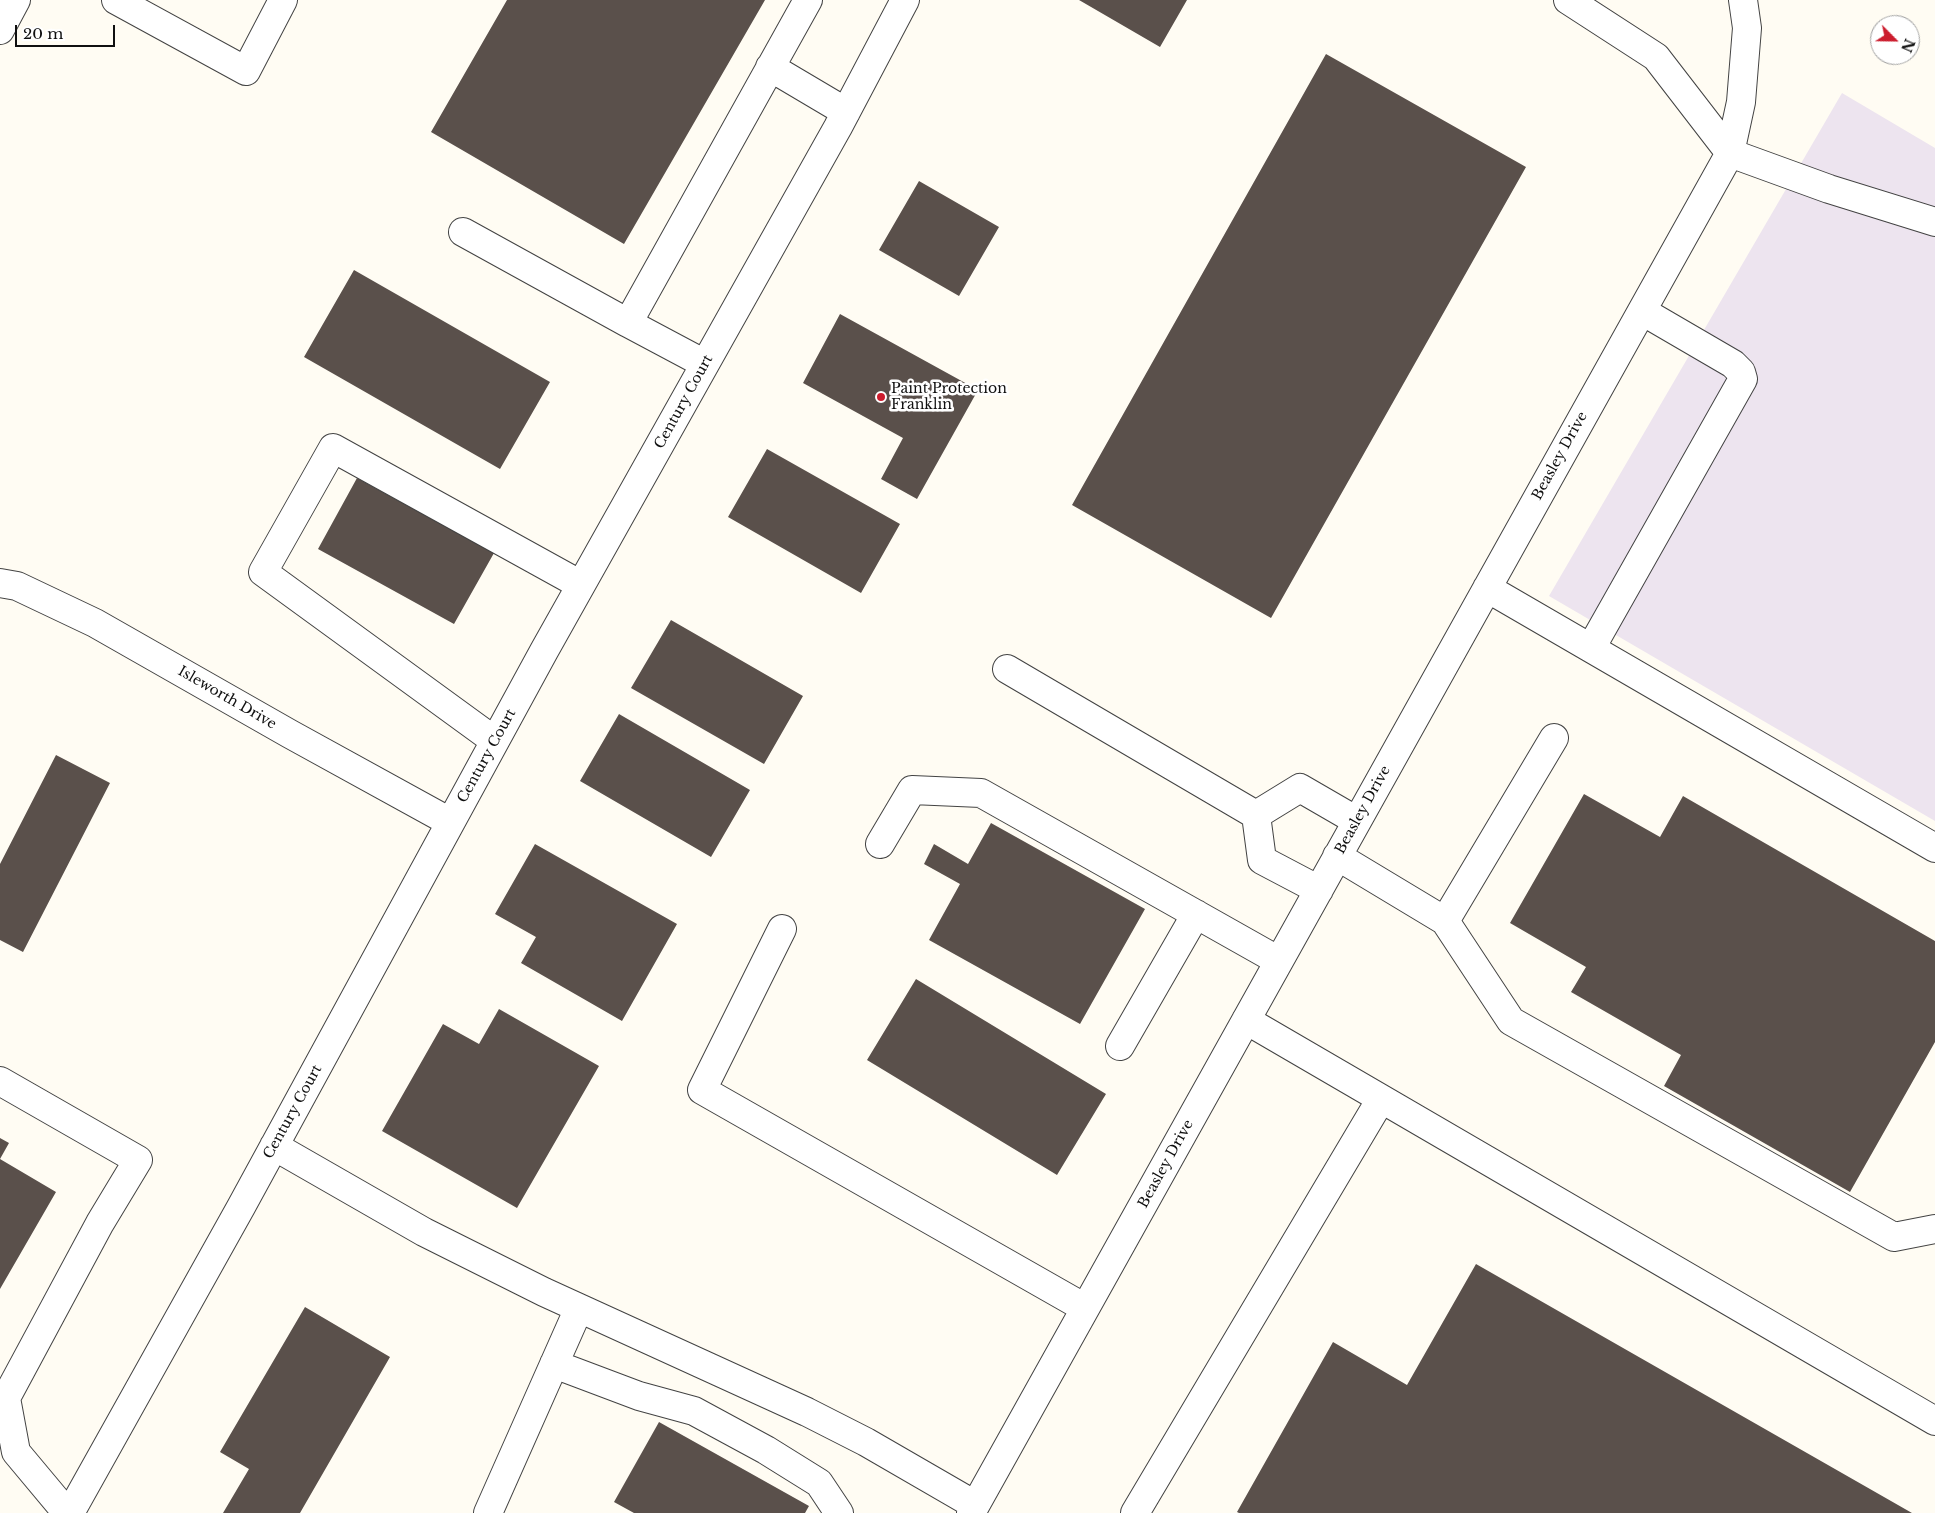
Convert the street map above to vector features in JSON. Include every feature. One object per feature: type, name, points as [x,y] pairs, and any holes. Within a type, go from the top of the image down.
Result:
[{"type":"street","points":[[0,30],[16,0]]},
{"type":"street","points":[[116,0],[246,71],[284,0]]},
{"type":"street","points":[[628,323],[808,0]]},
{"type":"street","name":"Century Court","points":[[68,1513],[274,1146],[581,585],[846,112],[905,0]]},
{"type":"street","points":[[1568,0],[1656,57],[1730,153],[1829,189],[1935,222]]},
{"type":"street","name":"Beasley Drive","points":[[973,1509],[1730,153],[1741,102],[1747,28],[1743,0]]},
{"type":"street","points":[[770,67],[846,112]]},
{"type":"street","points":[[463,232],[705,364]]},
{"type":"street","points":[[1591,648],[1743,379],[1741,372],[1733,364],[1642,311]]},
{"type":"street","points":[[495,741],[262,572],[333,448],[581,585]]},
{"type":"street","name":"Isleworth Drive","points":[[0,583],[17,586],[96,622],[290,734],[450,822]]},
{"type":"street","points":[[1487,588],[1935,848]]},
{"type":"street","points":[[1008,669],[1256,815]]},
{"type":"street","points":[[1445,921],[1554,738]]},
{"type":"street","points":[[1256,815],[1300,788],[1357,821]]},
{"type":"street","points":[[880,844],[912,790],[981,794],[1279,961]]},
{"type":"street","points":[[1256,815],[1262,860],[1319,890]]},
{"type":"street","points":[[1337,856],[1445,921],[1511,1021],[1894,1237],[1935,1229]]},
{"type":"street","points":[[1120,1046],[1196,914]]},
{"type":"street","points":[[782,929],[702,1090],[1085,1308]]},
{"type":"street","points":[[1246,1020],[1935,1421]]},
{"type":"street","points":[[0,1081],[138,1160],[100,1223],[3,1397],[16,1452],[68,1513]]},
{"type":"street","points":[[1136,1513],[1381,1099]]},
{"type":"street","points":[[274,1146],[424,1232],[579,1308],[808,1412],[866,1442],[973,1509]]},
{"type":"street","points":[[488,1513],[579,1308]]},
{"type":"street","points":[[554,1364],[639,1396],[694,1411],[766,1450],[819,1483],[840,1513]]},
{"type":"shaded area","points":[[1842,93],[1935,148],[1935,821],[1549,596]]},
{"type":"building","points":[[507,0],[765,0],[624,244],[431,132]]},
{"type":"building","points":[[1079,0],[1187,0],[1160,47]]},
{"type":"building","points":[[1326,54],[1526,167],[1271,618],[1072,505]]},
{"type":"building","points":[[919,181],[999,227],[959,296],[879,250]]},
{"type":"building","points":[[354,270],[550,382],[500,469],[304,357]]},
{"type":"building","points":[[840,314],[978,390],[917,499],[881,479],[903,438],[803,383]]},
{"type":"building","points":[[767,449],[900,524],[861,593],[728,517]]},
{"type":"building","points":[[357,478],[494,553],[454,624],[318,549]]},
{"type":"building","points":[[671,620],[803,696],[764,764],[631,688]]},
{"type":"building","points":[[619,714],[750,790],[711,857],[580,781]]},
{"type":"building","points":[[56,755],[110,783],[23,952],[0,940],[0,864]]},
{"type":"building","points":[[1584,794],[1660,837],[1683,796],[1935,941],[1935,1042],[1850,1192],[1664,1086],[1681,1055],[1571,992],[1586,967],[1510,923]]},
{"type":"building","points":[[991,823],[1145,909],[1080,1024],[929,940],[960,884],[924,864],[934,844],[968,864]]},
{"type":"building","points":[[535,844],[677,924],[622,1021],[521,963],[536,937],[495,914]]},
{"type":"building","points":[[916,979],[1106,1094],[1057,1175],[867,1060]]},
{"type":"building","points":[[499,1009],[599,1066],[517,1208],[382,1131],[443,1024],[479,1044]]},
{"type":"building","points":[[0,1138],[9,1143],[0,1159]]},
{"type":"building","points":[[0,1159],[56,1192],[0,1289]]},
{"type":"building","points":[[1476,1264],[1912,1513],[1237,1512],[1333,1342],[1407,1385]]},
{"type":"building","points":[[305,1307],[390,1357],[300,1513],[223,1513],[249,1469],[220,1452]]},
{"type":"building","points":[[659,1422],[809,1506],[805,1513],[634,1513],[614,1502]]},
{"type":"place","name":"Paint Protection Franklin","points":[[881,397]]}]
